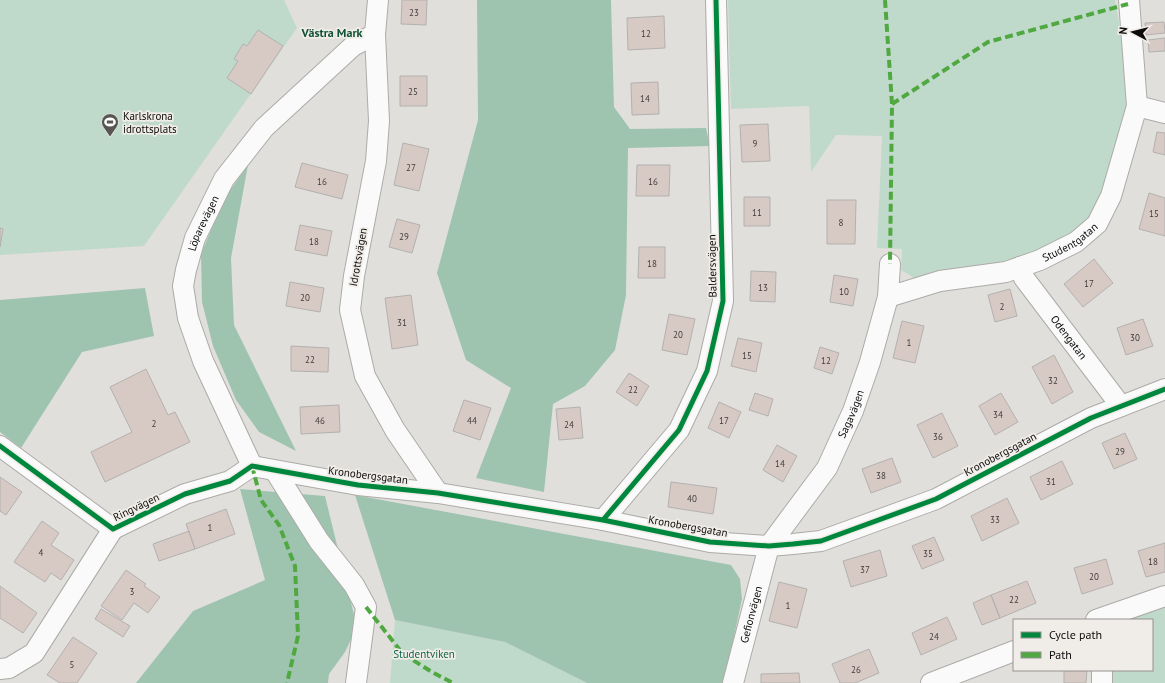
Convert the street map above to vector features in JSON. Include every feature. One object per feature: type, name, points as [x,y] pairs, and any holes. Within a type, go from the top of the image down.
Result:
[{"type":"street","name":"Idrottsvägen","points":[[378,0],[375,34],[379,121],[376,162],[354,276],[350,310],[365,376],[395,430],[438,493]]},
{"type":"street","name":"Baldersvägen","points":[[603,520],[679,430],[707,371],[723,301],[716,0]]},
{"type":"street","name":"Studentgatan","points":[[888,297],[940,281],[1006,272],[1040,260],[1076,242],[1097,224],[1111,196],[1137,106],[1129,0]]},
{"type":"street","name":"Löparevägen","points":[[252,466],[203,361],[188,318],[183,286],[195,238],[224,179],[264,128],[353,46],[375,34]]},
{"type":"street","points":[[1137,106],[1165,113]]},
{"type":"street","name":"Sagavägen","points":[[770,546],[827,468],[853,411],[870,362],[888,297],[890,264]]},
{"type":"street","name":"Odengatan","points":[[1020,267],[1024,278],[1121,406]]},
{"type":"street","name":"Kronobergsgatan","points":[[275,471],[358,485],[438,493],[603,520],[710,542],[770,546],[820,541],[936,499],[1091,418],[1165,389]]},
{"type":"street","name":"Ringvägen","points":[[0,446],[113,529]]},
{"type":"street","points":[[252,466],[275,471],[320,541],[354,584],[366,607],[356,683]]},
{"type":"street","name":"Ringvägen","points":[[0,669],[9,668],[34,653],[113,529],[185,494],[230,481],[252,466]]},
{"type":"street","name":"Gefionvägen","points":[[733,683],[770,546]]},
{"type":"street","points":[[1099,619],[1165,596]]},
{"type":"street","points":[[931,683],[1013,651]]},
{"type":"street","points":[[1102,671],[1102,683]]},
{"type":"green space","name":"Karlskrona idrottsplats","points":[[0,0],[284,0],[297,28],[144,246],[0,255]]},
{"type":"green space","points":[[477,0],[611,0],[614,107],[630,129],[706,128],[710,146],[628,148],[626,295],[615,350],[585,386],[553,404],[544,492],[476,478],[511,388],[466,360],[437,273],[478,120]]},
{"type":"green space","points":[[728,0],[1115,0],[1132,99],[1101,199],[1088,220],[1064,243],[1019,258],[916,279],[901,270],[902,249],[877,248],[882,136],[836,135],[811,172],[809,106],[731,109]]},
{"type":"green space","points":[[248,165],[231,258],[234,325],[296,451],[259,432],[236,400],[213,346],[202,302],[201,254],[224,199]]},
{"type":"green space","points":[[145,288],[154,336],[82,352],[21,448],[0,432],[0,300]]},
{"type":"green space","points":[[240,489],[325,496],[357,627],[345,652],[329,674],[328,683],[136,683],[193,611],[265,580]]},
{"type":"green space","points":[[355,495],[731,565],[740,579],[742,599],[724,683],[587,683],[505,642],[395,620]]},
{"type":"green space","points":[[1165,608],[1165,683],[1111,683],[1111,671],[1153,671],[1153,619],[1123,619]]},
{"type":"green space","name":"Studentviken","points":[[395,620],[505,642],[587,683],[390,683]]},
{"type":"building","points":[[402,0],[427,0],[426,25],[401,24]]},
{"type":"building","points":[[664,16],[665,48],[628,50],[627,18]]},
{"type":"building","points":[[1164,22],[1165,33],[1146,35],[1145,23]]},
{"type":"building","points":[[258,30],[283,46],[251,94],[227,78],[238,61],[234,59],[243,44],[247,46]]},
{"type":"building","points":[[1165,38],[1165,51],[1149,52],[1148,40]]},
{"type":"building","points":[[400,76],[427,76],[427,106],[400,106]]},
{"type":"building","points":[[658,82],[659,114],[632,115],[631,83]]},
{"type":"building","points":[[768,124],[770,161],[742,162],[740,125]]},
{"type":"building","points":[[1157,132],[1165,133],[1165,155],[1153,152]]},
{"type":"building","points":[[403,143],[429,149],[419,191],[394,185]]},
{"type":"building","points":[[302,163],[348,175],[342,199],[295,187]]},
{"type":"building","points":[[637,165],[670,165],[669,196],[636,196]]},
{"type":"building","points":[[1149,193],[1165,198],[1165,236],[1139,229]]},
{"type":"building","points":[[744,197],[770,197],[770,226],[744,226]]},
{"type":"building","points":[[827,200],[856,200],[855,244],[827,244]]},
{"type":"building","points":[[397,219],[420,225],[412,253],[389,247]]},
{"type":"building","points":[[300,225],[332,231],[327,256],[295,250]]},
{"type":"building","points":[[0,228],[3,229],[0,247]]},
{"type":"building","points":[[639,247],[665,247],[665,278],[638,278]]},
{"type":"building","points":[[1094,259],[1113,283],[1083,307],[1064,284]]},
{"type":"building","points":[[751,271],[776,272],[775,302],[750,301]]},
{"type":"building","points":[[834,275],[858,279],[853,306],[830,302]]},
{"type":"building","points":[[290,282],[324,288],[320,312],[286,306]]},
{"type":"building","points":[[1010,289],[1017,316],[995,322],[988,295]]},
{"type":"building","points":[[411,295],[418,345],[392,349],[385,298]]},
{"type":"building","points":[[669,314],[695,319],[687,355],[662,350]]},
{"type":"building","points":[[1143,319],[1153,346],[1126,355],[1117,328]]},
{"type":"building","points":[[902,321],[924,326],[915,363],[893,358]]},
{"type":"building","points":[[738,338],[762,343],[756,372],[731,366]]},
{"type":"building","points":[[291,346],[329,348],[328,372],[291,371]]},
{"type":"building","points":[[820,347],[839,353],[832,374],[814,368]]},
{"type":"building","points":[[1054,355],[1073,392],[1052,404],[1032,367]]},
{"type":"building","points":[[146,369],[168,415],[175,412],[190,442],[105,482],[91,452],[132,432],[110,387]]},
{"type":"building","points":[[629,373],[649,386],[637,406],[616,392]]},
{"type":"building","points":[[755,393],[773,399],[768,416],[749,410]]},
{"type":"building","points":[[1001,393],[1018,422],[995,435],[979,406]]},
{"type":"building","points":[[464,400],[491,408],[480,440],[453,431]]},
{"type":"building","points":[[719,402],[741,412],[729,438],[708,428]]},
{"type":"building","points":[[339,405],[340,432],[301,434],[300,407]]},
{"type":"building","points":[[580,407],[583,438],[559,440],[556,409]]},
{"type":"building","points":[[942,413],[958,446],[933,458],[917,425]]},
{"type":"building","points":[[1125,433],[1137,459],[1114,469],[1102,443]]},
{"type":"building","points":[[777,445],[797,456],[783,482],[763,470]]},
{"type":"building","points":[[892,458],[901,482],[871,493],[862,469]]},
{"type":"building","points":[[1062,461],[1073,484],[1041,500],[1030,477]]},
{"type":"building","points":[[0,477],[22,492],[6,515],[0,511]]},
{"type":"building","points":[[671,482],[717,488],[713,514],[668,507]]},
{"type":"building","points":[[1007,498],[1019,523],[982,541],[971,516]]},
{"type":"building","points":[[226,509],[235,534],[195,549],[186,524]]},
{"type":"building","points":[[42,521],[59,533],[51,545],[74,560],[61,580],[51,573],[45,582],[14,562]]},
{"type":"building","points":[[189,531],[195,549],[159,561],[153,544]]},
{"type":"building","points":[[934,537],[944,560],[922,569],[912,546]]},
{"type":"building","points":[[1165,543],[1165,572],[1146,577],[1138,551]]},
{"type":"building","points":[[880,550],[887,576],[851,587],[843,561]]},
{"type":"building","points":[[1106,559],[1113,584],[1082,594],[1074,568]]},
{"type":"building","points":[[126,570],[146,584],[144,586],[160,597],[148,613],[134,603],[122,620],[101,606]]},
{"type":"building","points":[[1027,581],[1036,603],[1000,618],[991,595]]},
{"type":"building","points":[[779,582],[807,589],[797,628],[769,621]]},
{"type":"building","points":[[0,586],[37,613],[23,633],[0,618]]},
{"type":"building","points":[[991,595],[1000,618],[982,625],[973,603]]},
{"type":"building","points":[[101,609],[130,626],[123,637],[95,619]]},
{"type":"building","points":[[947,617],[957,639],[921,655],[912,633]]},
{"type":"building","points":[[73,637],[97,653],[77,683],[60,683],[47,675]]},
{"type":"building","points":[[869,649],[879,673],[855,683],[840,683],[832,664]]},
{"type":"building","points":[[1064,671],[1087,671],[1086,683],[1064,683]]},
{"type":"building","points":[[799,673],[800,683],[761,683],[761,674]]},
{"type":"marked path","points":[[885,0],[892,104],[890,264]]},
{"type":"marked path","points":[[892,104],[988,42],[1128,4]]},
{"type":"marked path","points":[[252,466],[261,500],[279,525],[295,566],[298,636],[287,683]]},
{"type":"marked path","points":[[366,607],[403,654],[453,683]]},
{"type":"cycle path","points":[[603,520],[679,430],[707,371],[723,301],[716,0]]},
{"type":"cycle path","points":[[0,446],[113,529],[185,494],[230,481],[252,466],[358,485],[438,493],[603,520],[710,542],[769,546],[821,541],[936,499],[1091,418],[1165,389]]},
{"type":"place","name":"Karlskrona idrottsplats","points":[[110,137]]},
{"type":"district","name":"Västra Mark","points":[[332,32]]}]
